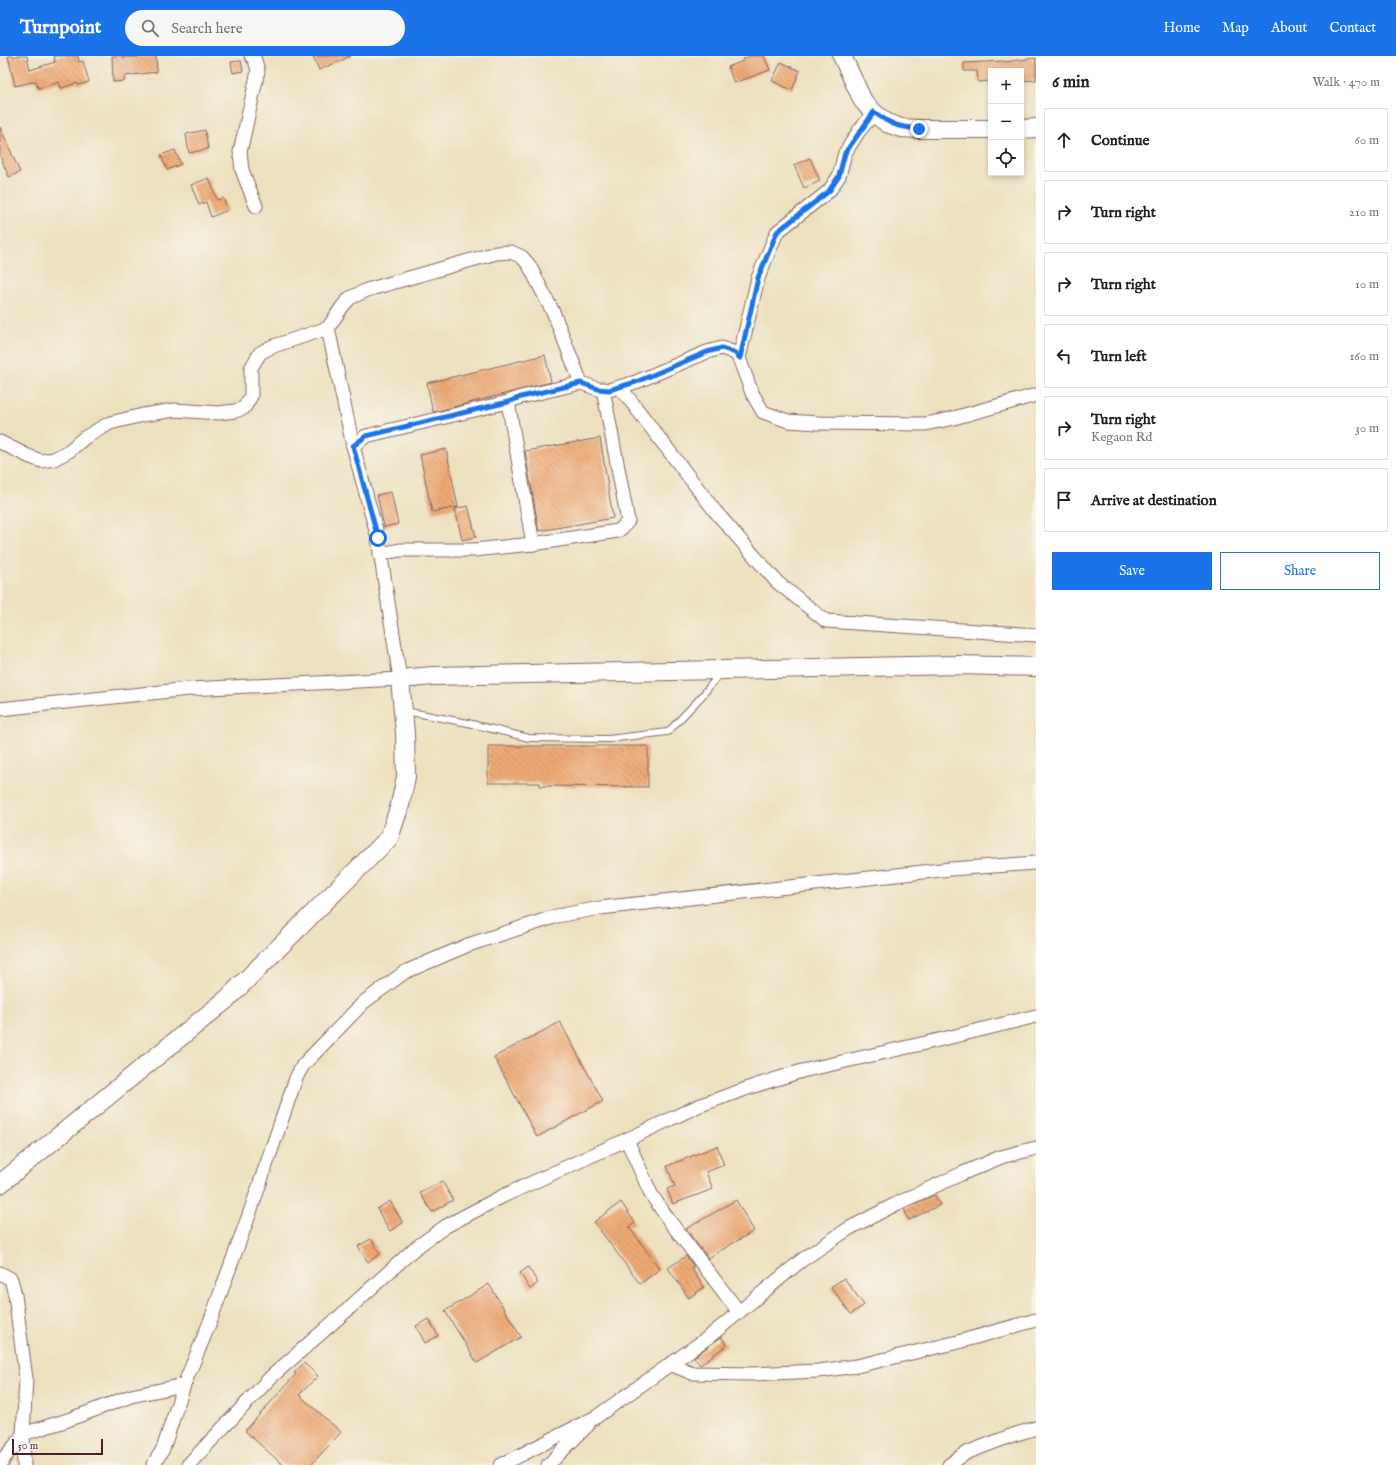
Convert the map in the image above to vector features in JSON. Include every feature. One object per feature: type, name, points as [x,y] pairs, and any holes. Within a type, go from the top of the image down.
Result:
[{"type":"street","points":[[251,56],[255,60],[258,71],[240,152],[242,170],[256,206]]},
{"type":"street","points":[[842,56],[863,100],[874,112],[887,122],[901,128],[988,129]]},
{"type":"street","points":[[740,358],[758,278],[777,232],[829,191],[839,176],[845,153],[874,112]]},
{"type":"street","points":[[1024,128],[1036,128]]},
{"type":"street","points":[[0,442],[41,461],[54,458],[69,451],[84,438],[116,421],[143,414],[175,410],[219,413],[236,411],[244,408],[251,396],[251,368],[260,353],[271,347],[328,328],[342,306],[350,298],[367,290],[496,253],[511,252],[522,257],[530,265],[554,314],[581,383]]},
{"type":"street","points":[[0,1184],[227,999],[388,838],[400,805],[406,777],[400,679],[378,538],[353,446],[328,328]]},
{"type":"street","points":[[353,446],[366,436],[581,383],[609,390],[636,382],[707,352],[722,348],[735,353],[740,358],[752,393],[763,412],[788,421],[925,424],[957,417],[1036,395]]},
{"type":"street","points":[[620,387],[715,511],[777,582],[826,621],[1036,635]]},
{"type":"street","points":[[380,554],[400,550],[474,550],[533,544],[618,531],[624,527],[628,521],[603,389]]},
{"type":"street","points":[[508,402],[533,544]]},
{"type":"street","points":[[0,709],[189,689],[400,679],[433,676],[958,665],[1036,667]]},
{"type":"street","points":[[153,1465],[163,1449],[184,1385],[208,1327],[241,1237],[296,1078],[303,1065],[364,1002],[405,972],[468,945],[557,916],[600,908],[927,871],[1036,863]]},
{"type":"street","points":[[188,1465],[271,1376],[346,1311],[414,1249],[446,1226],[503,1196],[698,1106],[754,1086],[802,1071],[943,1040],[1036,1016]]},
{"type":"street","points":[[627,1140],[651,1194],[671,1223],[739,1312]]},
{"type":"street","points":[[501,1465],[596,1417],[710,1336],[802,1260],[848,1229],[974,1168],[1001,1157],[1036,1148]]},
{"type":"street","points":[[0,1273],[11,1279],[15,1295],[26,1379],[22,1434],[24,1465]]},
{"type":"street","points":[[670,1364],[692,1373],[753,1374],[818,1371],[857,1366],[942,1346],[1036,1320]]},
{"type":"street","points":[[1,1465],[4,1458],[18,1442],[22,1434],[68,1420],[131,1396],[184,1385]]},
{"type":"street","points":[[548,1465],[596,1417]]},
{"type":"street","points":[[949,1465],[966,1453],[1036,1428]]},
{"type":"lane","points":[[403,711],[461,722],[529,738],[608,739],[668,732],[702,696],[722,670]]},
{"type":"building","points":[[8,56],[27,56],[30,70],[55,62],[54,56],[78,56],[79,62],[83,61],[89,82],[78,85],[77,83],[61,88],[59,82],[38,88],[36,81],[15,86]]},
{"type":"building","points":[[112,56],[123,56],[123,58],[156,56],[157,72],[124,76],[125,81],[113,82]]},
{"type":"building","points":[[313,56],[351,56],[319,70]]},
{"type":"building","points":[[751,56],[764,56],[770,70],[734,83],[728,67]]},
{"type":"building","points":[[1036,58],[1036,80],[1024,81],[1024,68],[988,68],[988,81],[978,82],[977,71],[964,71],[964,63],[1004,62]]},
{"type":"building","points":[[241,61],[243,71],[233,73],[231,62]]},
{"type":"building","points":[[781,62],[800,71],[792,90],[772,81]]},
{"type":"building","points":[[0,127],[20,172],[9,177],[0,156]]},
{"type":"building","points":[[205,130],[208,149],[189,153],[186,134]]},
{"type":"building","points":[[175,150],[181,164],[167,170],[161,155]]},
{"type":"building","points":[[810,158],[820,181],[804,188],[794,165]]},
{"type":"building","points":[[209,178],[217,200],[223,198],[228,210],[211,217],[206,202],[199,205],[191,185]]},
{"type":"building","points":[[545,355],[551,382],[433,412],[427,383]]},
{"type":"building","points":[[600,438],[613,518],[539,531],[525,451]]},
{"type":"building","points":[[446,449],[458,507],[432,512],[420,455]]},
{"type":"building","points":[[391,492],[398,524],[384,527],[377,495]]},
{"type":"building","points":[[468,506],[476,537],[462,540],[455,509]]},
{"type":"building","points":[[488,746],[648,746],[648,787],[540,786],[540,783],[488,783]]},
{"type":"building","points":[[560,1022],[603,1101],[537,1137],[494,1057]]},
{"type":"building","points":[[717,1146],[724,1165],[706,1172],[713,1189],[673,1204],[667,1189],[675,1186],[667,1166]]},
{"type":"building","points":[[442,1181],[453,1200],[432,1212],[420,1193]]},
{"type":"building","points":[[935,1195],[940,1205],[909,1220],[904,1209]]},
{"type":"building","points":[[736,1200],[754,1231],[708,1258],[686,1229]]},
{"type":"building","points":[[390,1201],[403,1223],[390,1231],[377,1209]]},
{"type":"building","points":[[621,1202],[635,1223],[629,1227],[660,1269],[640,1284],[594,1222]]},
{"type":"building","points":[[371,1239],[380,1254],[368,1262],[358,1246]]},
{"type":"building","points":[[686,1256],[694,1266],[691,1268],[704,1287],[689,1298],[668,1268]]},
{"type":"building","points":[[528,1267],[538,1283],[530,1289],[520,1273]]},
{"type":"building","points":[[844,1278],[864,1305],[851,1314],[831,1287]]},
{"type":"building","points":[[489,1284],[521,1337],[477,1363],[445,1311]]},
{"type":"building","points":[[429,1319],[438,1336],[425,1343],[416,1326]]},
{"type":"building","points":[[721,1337],[727,1345],[700,1365],[694,1357]]},
{"type":"building","points":[[304,1363],[318,1376],[299,1395],[341,1432],[311,1465],[283,1465],[245,1431]]},
{"type":"route","points":[[378,538],[353,446],[360,440],[366,436],[581,383],[598,389],[609,390],[636,382],[707,352],[722,348],[735,353],[740,358],[758,278],[777,232],[829,191],[839,176],[845,153],[859,131],[874,112],[887,122],[901,128],[919,129]]}]
